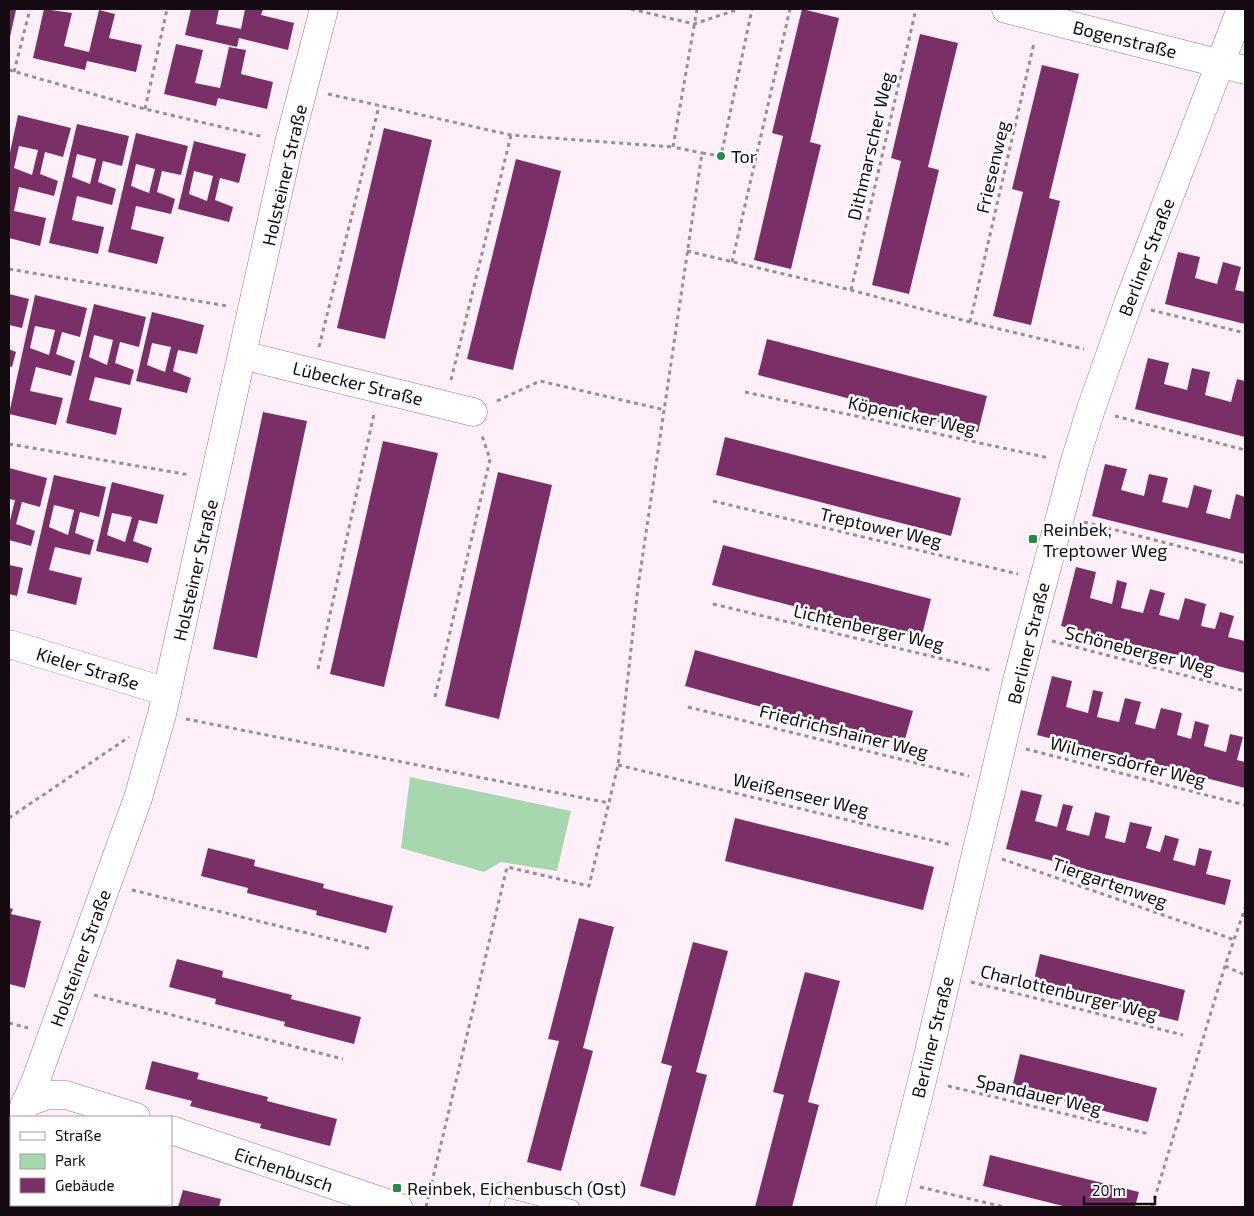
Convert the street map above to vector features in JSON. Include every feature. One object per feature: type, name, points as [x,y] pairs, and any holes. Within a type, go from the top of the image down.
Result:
[{"type":"street","name":"Holsteiner Straße","points":[[23,1110],[37,1077],[138,798],[165,703],[289,143],[324,9]]},
{"type":"street","name":"Bogenstraße","points":[[1006,9],[1233,66]]},
{"type":"street","name":"Berliner Straße","points":[[890,1207],[1004,743],[1018,677],[1074,464],[1109,355],[1128,304],[1233,66],[1241,9]]},
{"type":"street","name":"Lübecker Straße","points":[[242,355],[473,412]]},
{"type":"street","name":"Kieler Straße","points":[[9,644],[165,703]]},
{"type":"street","points":[[23,1110],[48,1095],[66,1095],[105,1112],[130,1116]]},
{"type":"street","name":"Eichenbusch","points":[[172,1130],[398,1207]]},
{"type":"lane","points":[[496,1207],[502,1189],[572,1207]]},
{"type":"path","points":[[14,72],[30,9]]},
{"type":"path","points":[[145,109],[167,9]]},
{"type":"path","points":[[631,9],[694,24],[739,9]]},
{"type":"path","points":[[673,147],[697,9]]},
{"type":"path","points":[[304,88],[511,134],[673,147],[721,156],[752,9]]},
{"type":"path","points":[[732,262],[790,9]]},
{"type":"path","name":"Dithmarscher Weg","points":[[851,290],[916,9]]},
{"type":"path","name":"Friesenweg","points":[[970,322],[1040,18]]},
{"type":"path","points":[[9,70],[145,109],[289,143]]},
{"type":"path","points":[[313,372],[379,106]]},
{"type":"path","points":[[445,404],[511,134]]},
{"type":"path","points":[[426,1207],[507,867],[589,886],[618,765],[638,587],[702,153]]},
{"type":"path","points":[[687,251],[1109,355]]},
{"type":"path","points":[[9,269],[253,310]]},
{"type":"path","points":[[1128,304],[1245,333]]},
{"type":"path","points":[[435,697],[490,459],[473,412],[540,381],[665,410]]},
{"type":"path","points":[[318,669],[379,389]]},
{"type":"path","name":"Köpenicker Weg","points":[[745,392],[1074,464]]},
{"type":"path","points":[[1091,410],[1245,450]]},
{"type":"path","points":[[9,444],[215,479]]},
{"type":"path","name":"Treptower Weg","points":[[713,501],[1043,580]]},
{"type":"path","points":[[1060,516],[1245,563]]},
{"type":"path","name":"Lichtenberger Weg","points":[[713,604],[1018,677]]},
{"type":"path","name":"Schöneberger Weg","points":[[1029,635],[1245,691]]},
{"type":"path","points":[[165,703],[609,802]]},
{"type":"path","name":"Friedrichshainer Weg","points":[[688,707],[994,782]]},
{"type":"path","points":[[9,818],[130,736]]},
{"type":"path","name":"Wilmersdorfer Weg","points":[[1004,743],[1245,805]]},
{"type":"path","name":"Weißenseer Weg","points":[[618,765],[977,850]]},
{"type":"path","name":"Tiergartenweg","points":[[977,850],[1235,940]]},
{"type":"path","points":[[107,883],[372,949]]},
{"type":"path","points":[[1152,1207],[1225,966],[1245,908]]},
{"type":"path","points":[[1225,966],[1245,975]]},
{"type":"path","name":"Charlottenburger Weg","points":[[947,976],[1184,1035]]},
{"type":"path","points":[[69,989],[343,1059]]},
{"type":"path","name":"Spandauer Weg","points":[[922,1080],[1149,1134]]},
{"type":"path","points":[[896,1181],[1004,1207]]},
{"type":"green space","points":[[410,777],[571,811],[557,871],[501,862],[484,872],[401,848]]},
{"type":"building","points":[[9,9],[16,10],[10,37],[9,37]]},
{"type":"building","points":[[44,9],[72,13],[64,46],[89,52],[99,10],[115,14],[109,38],[142,45],[136,72],[87,61],[85,70],[33,58]]},
{"type":"building","points":[[191,9],[219,9],[216,24],[241,29],[245,9],[263,9],[261,15],[294,23],[288,50],[239,38],[237,47],[185,35]]},
{"type":"building","points":[[802,9],[839,18],[810,142],[821,145],[791,269],[754,260],[783,136],[772,133]]},
{"type":"building","points":[[920,34],[958,43],[928,167],[939,170],[909,294],[872,285],[901,161],[891,158]]},
{"type":"building","points":[[176,44],[203,50],[195,83],[220,88],[229,47],[246,50],[241,74],[273,82],[267,109],[218,98],[216,106],[164,94]]},
{"type":"building","points":[[1042,65],[1079,74],[1049,198],[1060,201],[1031,325],[993,316],[1023,192],[1012,189]]},
{"type":"building","points":[[18,115],[71,128],[63,157],[45,152],[40,174],[58,181],[54,196],[19,187],[14,211],[46,218],[40,246],[9,238],[9,157]],"holes":[[[19,146],[38,150],[32,175],[14,168]]]},
{"type":"building","points":[[77,124],[129,136],[122,166],[103,161],[98,182],[116,189],[112,205],[77,196],[72,220],[104,227],[98,254],[49,243]],"holes":[[[77,154],[96,159],[90,184],[72,177]]]},
{"type":"building","points":[[384,128],[432,140],[385,339],[337,328]]},
{"type":"building","points":[[136,133],[188,146],[181,175],[162,171],[157,192],[175,199],[171,214],[136,206],[131,229],[164,237],[157,264],[108,252]],"holes":[[[136,164],[155,169],[149,193],[131,186]]]},
{"type":"building","points":[[194,141],[246,154],[239,183],[220,178],[215,200],[233,207],[229,222],[178,209]],"holes":[[[194,171],[213,176],[207,201],[189,194]]]},
{"type":"building","points":[[516,159],[561,171],[513,370],[467,359]]},
{"type":"building","points":[[1178,252],[1200,257],[1195,278],[1217,284],[1223,262],[1241,267],[1235,290],[1245,292],[1245,324],[1165,304]]},
{"type":"building","points":[[9,294],[29,299],[22,328],[9,325]]},
{"type":"building","points":[[35,295],[87,308],[80,337],[62,332],[56,354],[75,361],[71,376],[36,367],[30,391],[63,398],[56,425],[9,414]],"holes":[[[35,326],[55,330],[49,355],[30,348]]]},
{"type":"building","points":[[94,304],[146,317],[139,347],[120,342],[115,363],[134,370],[130,385],[95,377],[89,400],[122,408],[116,435],[66,423]],"holes":[[[94,335],[113,340],[107,365],[89,357]]]},
{"type":"building","points":[[152,312],[204,325],[197,354],[178,350],[173,371],[191,378],[187,393],[136,381]],"holes":[[[152,343],[171,347],[165,372],[147,365]]]},
{"type":"building","points":[[767,339],[987,396],[978,432],[758,375]]},
{"type":"building","points":[[9,349],[16,352],[12,367],[9,366]]},
{"type":"building","points":[[1148,358],[1169,363],[1164,384],[1187,390],[1192,368],[1210,372],[1205,395],[1231,402],[1237,379],[1245,381],[1245,437],[1135,409]]},
{"type":"building","points":[[263,412],[307,421],[257,658],[213,649]]},
{"type":"building","points":[[725,437],[961,498],[951,536],[716,475]]},
{"type":"building","points":[[383,441],[438,453],[384,687],[330,674]]},
{"type":"building","points":[[1105,464],[1127,469],[1121,490],[1144,496],[1149,474],[1168,478],[1162,502],[1188,508],[1194,485],[1212,490],[1206,513],[1230,519],[1236,494],[1245,497],[1245,554],[1092,516]]},
{"type":"building","points":[[9,468],[47,478],[40,507],[22,502],[16,524],[35,531],[31,546],[9,540],[9,525],[15,500],[9,499]]},
{"type":"building","points":[[498,472],[552,485],[499,719],[445,706]]},
{"type":"building","points":[[54,475],[106,487],[99,517],[80,512],[75,533],[94,540],[90,555],[55,547],[49,570],[82,578],[76,605],[27,593]],"holes":[[[54,505],[74,510],[68,535],[49,527]]]},
{"type":"building","points":[[112,482],[164,495],[157,524],[139,520],[133,541],[152,548],[148,563],[96,551]],"holes":[[[112,513],[132,517],[125,542],[107,535]]]},
{"type":"building","points":[[723,545],[931,599],[921,639],[712,585]]},
{"type":"building","points":[[9,565],[23,568],[17,596],[9,594]]},
{"type":"building","points":[[1076,567],[1096,572],[1090,598],[1112,604],[1117,580],[1127,583],[1121,608],[1143,613],[1150,589],[1165,593],[1159,615],[1179,620],[1185,598],[1206,604],[1201,626],[1215,629],[1220,612],[1234,616],[1228,637],[1245,641],[1245,673],[1061,626]]},
{"type":"building","points":[[695,650],[913,711],[903,746],[685,686]]},
{"type":"building","points":[[1052,676],[1072,681],[1066,707],[1088,713],[1093,690],[1103,692],[1097,717],[1119,722],[1125,698],[1141,702],[1135,724],[1155,729],[1161,708],[1182,713],[1177,735],[1191,739],[1195,721],[1209,725],[1204,746],[1226,752],[1230,734],[1243,737],[1237,760],[1245,762],[1245,788],[1037,735]]},
{"type":"building","points":[[1021,790],[1042,795],[1035,821],[1057,827],[1063,804],[1073,806],[1066,830],[1089,836],[1095,812],[1110,816],[1105,838],[1125,843],[1130,822],[1152,827],[1146,848],[1160,852],[1165,835],[1179,839],[1173,860],[1195,866],[1199,848],[1212,851],[1206,874],[1231,880],[1225,905],[1006,849]]},
{"type":"building","points":[[735,818],[934,867],[923,910],[725,861]]},
{"type":"building","points":[[208,848],[255,860],[254,866],[324,884],[323,888],[393,906],[386,933],[316,915],[317,911],[247,893],[248,888],[201,876]]},
{"type":"building","points":[[9,908],[13,909],[11,914],[41,921],[25,988],[9,984]]},
{"type":"building","points":[[579,918],[614,927],[583,1048],[593,1051],[561,1171],[527,1162],[559,1041],[548,1039]]},
{"type":"building","points":[[693,942],[728,951],[696,1072],[707,1075],[675,1196],[640,1186],[672,1066],[661,1063]]},
{"type":"building","points":[[1040,954],[1185,990],[1178,1021],[1033,985]]},
{"type":"building","points":[[177,959],[223,971],[222,977],[292,995],[291,999],[361,1017],[354,1044],[284,1026],[285,1022],[215,1004],[216,999],[169,987]]},
{"type":"building","points":[[805,972],[840,981],[808,1102],[819,1105],[792,1207],[755,1207],[784,1095],[773,1092]]},
{"type":"building","points":[[1020,1054],[1157,1088],[1148,1122],[1012,1088]]},
{"type":"building","points":[[152,1061],[199,1073],[197,1079],[268,1097],[267,1101],[337,1119],[330,1146],[260,1128],[261,1124],[190,1106],[192,1101],[145,1089]]},
{"type":"building","points":[[990,1155],[1139,1192],[1135,1207],[1067,1207],[983,1186]]},
{"type":"building","points":[[183,1190],[221,1199],[219,1207],[178,1207]]},
{"type":"place","name":"Tor","points":[[721,156]]},
{"type":"place","name":"Reinbek, Treptower Weg","points":[[1033,539]]},
{"type":"place","name":"Reinbek, Eichenbusch (Ost)","points":[[397,1188]]}]
